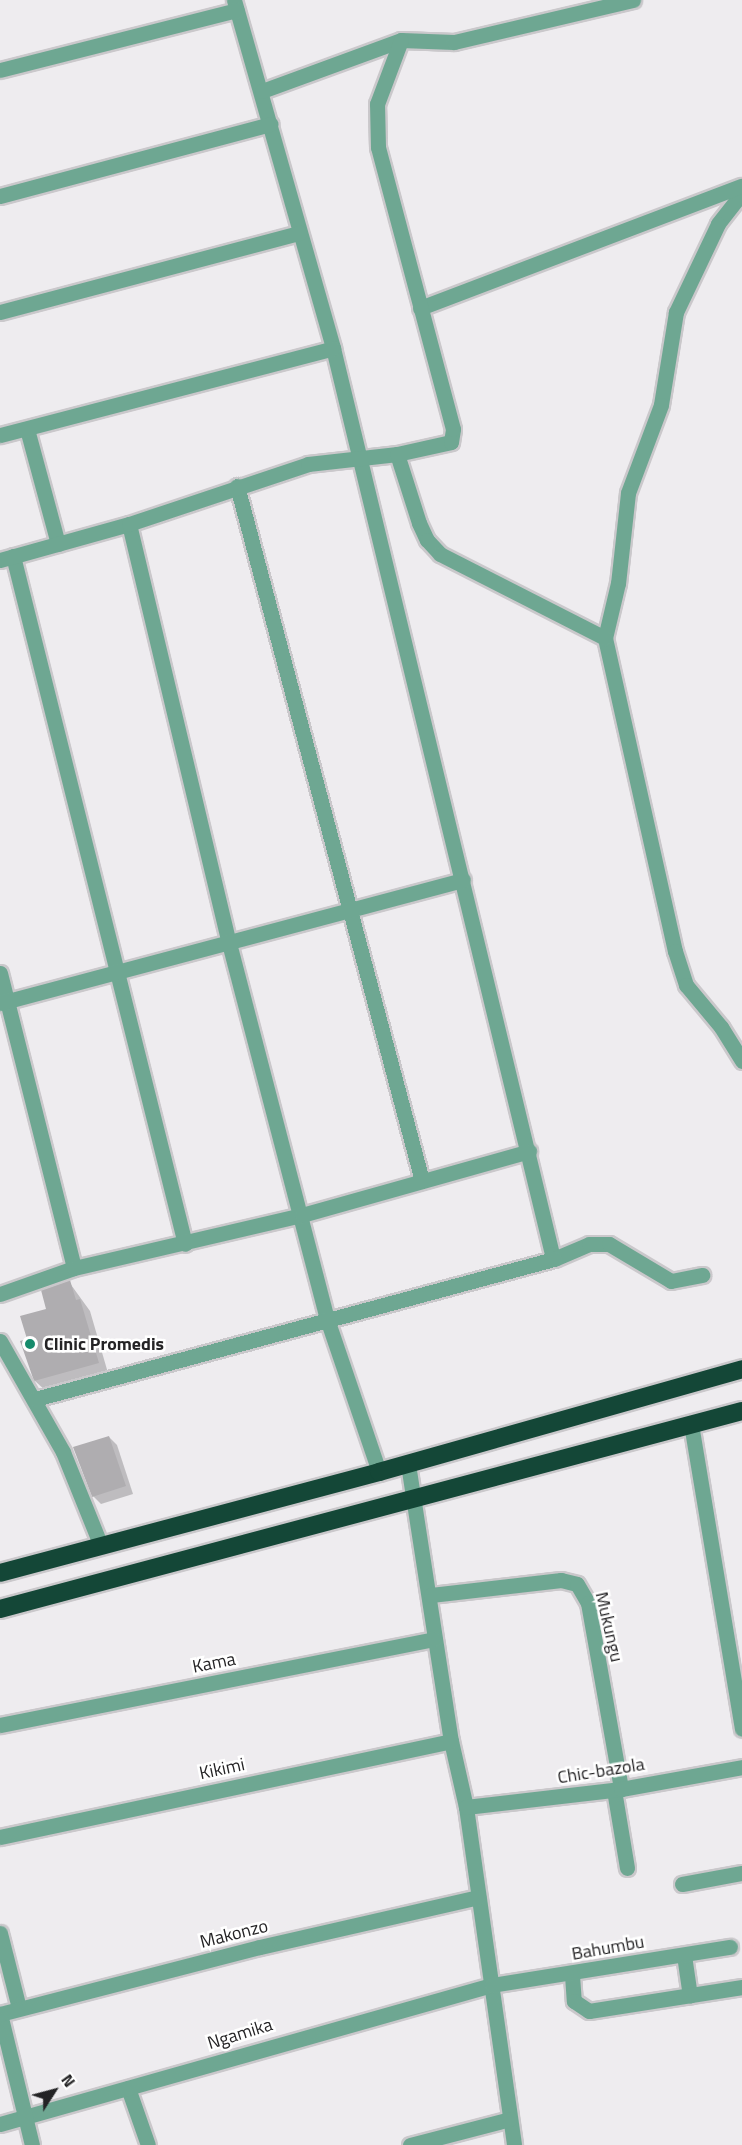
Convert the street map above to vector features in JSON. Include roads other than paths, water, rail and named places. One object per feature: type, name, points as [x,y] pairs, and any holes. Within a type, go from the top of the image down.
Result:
[{"type":"highway","points":[[0,1573],[379,1472],[742,1369]]},
{"type":"highway","points":[[0,1609],[415,1496],[742,1411]]},
{"type":"street","points":[[262,91],[400,40],[454,42],[633,0]]},
{"type":"street","points":[[0,70],[235,5],[262,91],[333,348],[356,457],[463,880],[554,1259]]},
{"type":"street","points":[[185,1244],[117,972],[6,558],[129,524],[308,464],[398,454],[445,444],[454,438],[378,147],[377,104],[400,40]]},
{"type":"street","points":[[0,196],[271,124]]},
{"type":"street","points":[[420,308],[742,186]]},
{"type":"street","points":[[742,193],[718,224],[676,312],[661,405],[628,493],[618,583],[605,638],[677,959],[686,985],[721,1027],[742,1061]]},
{"type":"street","points":[[0,312],[300,232]]},
{"type":"street","points":[[0,435],[333,348]]},
{"type":"street","points":[[27,429],[58,544]]},
{"type":"street","points":[[398,454],[419,523],[427,540],[440,554],[605,638]]},
{"type":"street","points":[[237,486],[348,910],[422,1181]]},
{"type":"street","points":[[129,524],[229,943],[302,1215],[327,1320],[379,1472]]},
{"type":"street","points":[[3,1002],[463,880]]},
{"type":"street","points":[[0,973],[3,1002],[74,1268]]},
{"type":"street","points":[[0,1294],[74,1268],[302,1215],[529,1151]]},
{"type":"street","points":[[35,1399],[554,1259],[589,1244],[609,1244],[671,1281],[702,1275]]},
{"type":"street","points":[[0,1341],[35,1399],[63,1452],[101,1545]]},
{"type":"street","points":[[691,1425],[720,1583],[742,1729]]},
{"type":"street","points":[[408,1464],[431,1595],[435,1639],[451,1741],[466,1807],[514,2145]]},
{"type":"street","name":"Mukungu","points":[[431,1595],[561,1580],[577,1584],[588,1603],[618,1789],[627,1869]]},
{"type":"street","name":"Kama","points":[[0,1725],[435,1639]]},
{"type":"street","name":"Kikimi","points":[[0,1837],[451,1741]]},
{"type":"street","name":"Chic-bazola","points":[[466,1807],[618,1789],[742,1767]]},
{"type":"street","points":[[682,1884],[742,1873]]},
{"type":"street","name":"Makonzo","points":[[0,2014],[478,1897]]},
{"type":"street","points":[[0,1933],[19,2008]]},
{"type":"street","name":"Bahumbu","points":[[492,1985],[572,1975],[730,1947]]},
{"type":"street","points":[[684,1955],[690,1996]]},
{"type":"street","points":[[572,1975],[574,2001],[589,2011],[742,1987]]},
{"type":"street","name":"Ngamika","points":[[0,2124],[492,1985]]},
{"type":"street","points":[[0,2014],[32,2145]]},
{"type":"street","points":[[128,2088],[148,2145]]},
{"type":"street","points":[[410,2145],[510,2119]]},
{"type":"place","name":"Clinic Promedis","points":[[30,1344]]}]
